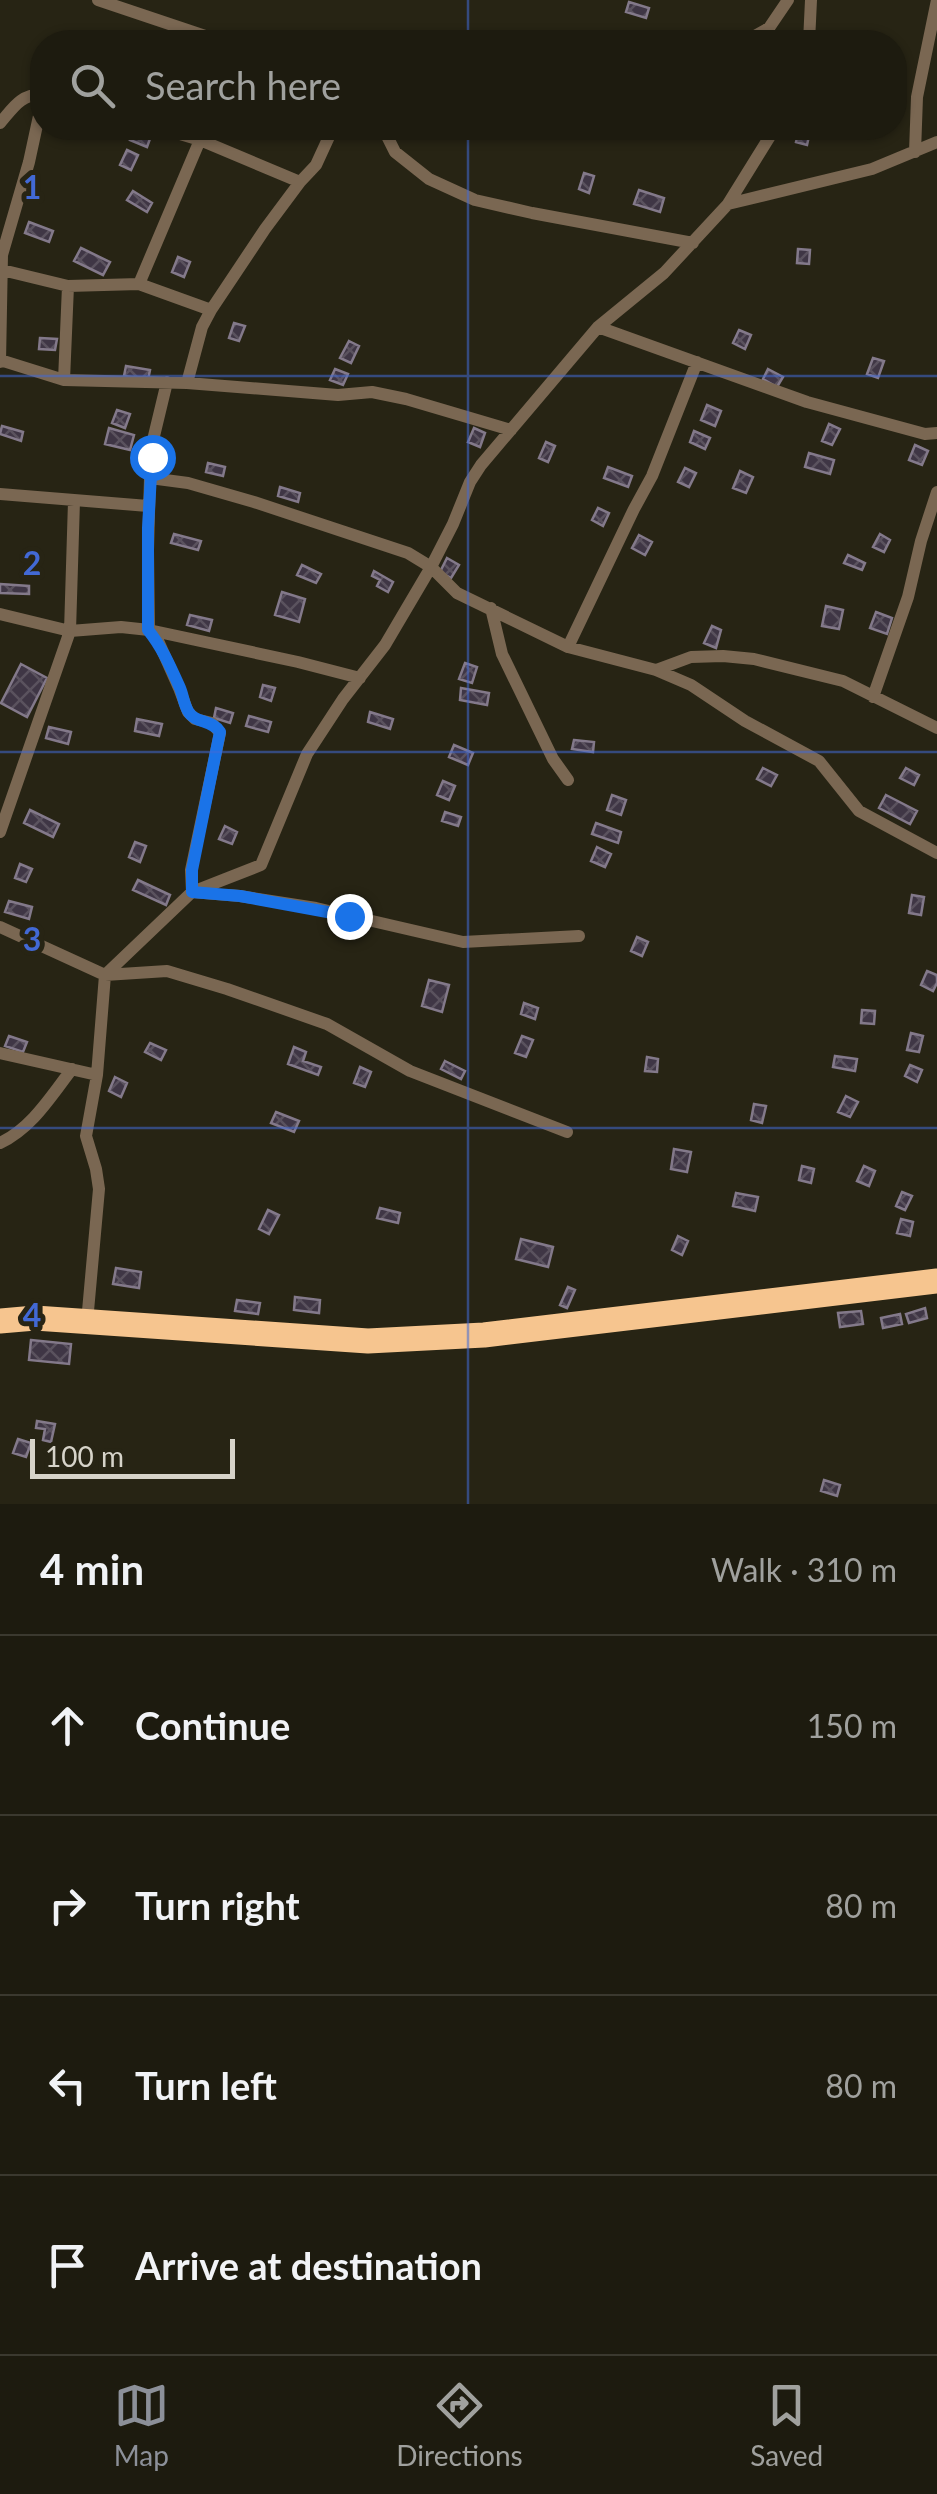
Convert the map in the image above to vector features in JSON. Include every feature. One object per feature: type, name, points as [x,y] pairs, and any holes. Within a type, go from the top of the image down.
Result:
[{"type":"highway","points":[[0,1320],[36,1318],[196,1327],[368,1341],[501,1333],[937,1281]]},
{"type":"street","points":[[98,0],[187,30]]},
{"type":"street","points":[[765,30],[788,0]]},
{"type":"street","points":[[810,30],[812,0]]},
{"type":"street","points":[[915,152],[917,97],[937,0]]},
{"type":"street","points":[[0,123],[30,95]]},
{"type":"street","points":[[34,140],[2,255],[0,361],[64,380],[187,382],[338,396],[372,392],[511,430]]},
{"type":"street","points":[[139,284],[200,140],[300,182]]},
{"type":"street","points":[[187,382],[202,327],[211,310],[241,262],[316,164],[327,140]]},
{"type":"street","points":[[389,140],[395,152],[428,179],[475,200],[693,243]]},
{"type":"street","points":[[87,1322],[99,1189],[86,1136],[97,1076],[105,976],[192,892],[260,865],[307,754],[385,645],[431,567],[480,465],[598,326],[664,272],[728,204],[768,140]]},
{"type":"street","points":[[728,204],[872,169],[937,142]]},
{"type":"street","points":[[2,270],[68,286],[139,284],[211,310]]},
{"type":"street","points":[[64,380],[68,286]]},
{"type":"street","points":[[598,326],[807,402],[926,434],[937,433]]},
{"type":"street","points":[[568,648],[652,476],[697,362]]},
{"type":"street","points":[[166,382],[150,478],[148,630],[180,688],[188,712],[195,719],[212,723],[220,732],[192,870],[192,892]]},
{"type":"street","points":[[150,478],[188,483],[408,553],[431,567],[456,593],[568,648],[656,670],[691,685],[745,722],[819,761],[859,811],[937,854]]},
{"type":"street","points":[[874,697],[908,597],[937,492]]},
{"type":"street","points":[[0,494],[148,506]]},
{"type":"street","points":[[0,832],[70,631],[74,501]]},
{"type":"street","points":[[491,608],[502,654],[552,759],[568,780]]},
{"type":"street","points":[[0,614],[70,631],[148,630],[360,678]]},
{"type":"street","points":[[656,670],[691,657],[754,659],[843,681],[937,728]]},
{"type":"street","points":[[192,892],[316,908],[463,942],[579,936]]},
{"type":"street","points":[[0,928],[105,976],[168,972],[227,988],[327,1024],[410,1071],[567,1132]]},
{"type":"street","points":[[0,1053],[97,1076]]},
{"type":"street","points":[[0,1143],[30,1123],[72,1069]]},
{"type":"building","points":[[629,2],[649,8],[646,18],[626,12]]},
{"type":"building","points":[[130,140],[150,140],[147,147]]},
{"type":"building","points":[[127,150],[138,155],[131,170],[120,165]]},
{"type":"building","points":[[584,173],[594,176],[589,193],[579,189]]},
{"type":"building","points":[[639,190],[664,198],[660,212],[634,204]]},
{"type":"building","points":[[133,191],[152,203],[147,212],[127,200]]},
{"type":"building","points":[[29,222],[53,231],[49,242],[25,233]]},
{"type":"building","points":[[81,248],[110,262],[103,275],[74,261]]},
{"type":"building","points":[[798,249],[810,250],[809,264],[797,263]]},
{"type":"building","points":[[178,257],[190,262],[184,277],[172,272]]},
{"type":"building","points":[[234,323],[245,326],[239,341],[229,338]]},
{"type":"building","points":[[739,330],[751,335],[745,349],[733,343]]},
{"type":"building","points":[[40,338],[57,339],[55,350],[39,349]]},
{"type":"building","points":[[349,341],[359,346],[351,363],[340,358]]},
{"type":"building","points":[[873,358],[884,361],[878,378],[867,374]]},
{"type":"building","points":[[126,366],[150,370],[148,380],[124,376]]},
{"type":"building","points":[[335,369],[348,374],[343,385],[330,380]]},
{"type":"building","points":[[768,369],[783,377],[777,387],[763,379]]},
{"type":"building","points":[[707,405],[721,411],[715,426],[701,420]]},
{"type":"building","points":[[117,410],[130,414],[125,428],[112,423]]},
{"type":"building","points":[[829,424],[840,429],[832,445],[822,441]]},
{"type":"building","points":[[2,426],[23,432],[21,441],[0,434]]},
{"type":"building","points":[[109,428],[134,435],[130,450],[105,444]]},
{"type":"building","points":[[474,428],[485,433],[480,447],[468,442]]},
{"type":"building","points":[[694,431],[710,438],[705,449],[690,442]]},
{"type":"building","points":[[546,442],[555,446],[548,462],[539,458]]},
{"type":"building","points":[[915,445],[928,451],[922,465],[909,460]]},
{"type":"building","points":[[809,453],[834,460],[830,474],[805,467]]},
{"type":"building","points":[[208,463],[225,467],[223,476],[206,472]]},
{"type":"building","points":[[608,467],[632,476],[628,487],[604,478]]},
{"type":"building","points":[[685,468],[696,473],[689,487],[678,482]]},
{"type":"building","points":[[740,471],[753,477],[746,493],[733,488]]},
{"type":"building","points":[[280,487],[300,493],[298,502],[278,496]]},
{"type":"building","points":[[598,508],[609,513],[603,526],[592,520]]},
{"type":"building","points":[[174,534],[201,541],[198,550],[171,543]]},
{"type":"building","points":[[880,534],[890,540],[884,552],[873,547]]},
{"type":"building","points":[[639,535],[652,542],[645,555],[632,548]]},
{"type":"building","points":[[848,555],[865,563],[862,570],[844,563]]},
{"type":"building","points":[[447,558],[459,565],[451,578],[440,572]]},
{"type":"building","points":[[302,565],[321,574],[316,583],[297,575]]},
{"type":"building","points":[[374,571],[393,582],[388,592],[377,586],[380,580],[372,576]]},
{"type":"building","points":[[0,584],[29,586],[29,594],[0,593]]},
{"type":"building","points":[[282,592],[305,599],[299,622],[275,615]]},
{"type":"building","points":[[826,606],[843,610],[839,629],[822,626]]},
{"type":"building","points":[[876,612],[892,618],[887,634],[870,628]]},
{"type":"building","points":[[190,615],[212,620],[209,631],[187,625]]},
{"type":"building","points":[[712,626],[721,630],[716,648],[704,643]]},
{"type":"building","points":[[465,663],[477,667],[472,683],[459,679]]},
{"type":"building","points":[[21,664],[47,678],[27,717],[1,703]]},
{"type":"building","points":[[263,685],[275,688],[271,701],[260,697]]},
{"type":"building","points":[[461,688],[489,693],[487,705],[460,700]]},
{"type":"building","points":[[216,708],[233,713],[230,723],[214,718]]},
{"type":"building","points":[[370,712],[393,719],[390,729],[368,722]]},
{"type":"building","points":[[249,716],[271,722],[268,732],[246,726]]},
{"type":"building","points":[[137,719],[162,724],[159,736],[135,731]]},
{"type":"building","points":[[49,727],[71,732],[68,744],[46,738]]},
{"type":"building","points":[[574,740],[594,742],[593,752],[572,749]]},
{"type":"building","points":[[454,745],[473,753],[468,765],[449,757]]},
{"type":"building","points":[[763,768],[777,775],[771,786],[757,779]]},
{"type":"building","points":[[906,768],[919,775],[914,785],[900,778]]},
{"type":"building","points":[[443,781],[455,786],[449,800],[437,795]]},
{"type":"building","points":[[612,795],[626,800],[621,815],[607,810]]},
{"type":"building","points":[[886,795],[917,811],[910,824],[879,808]]},
{"type":"building","points":[[30,810],[59,824],[53,837],[24,823]]},
{"type":"building","points":[[445,812],[461,817],[458,826],[442,821]]},
{"type":"building","points":[[596,823],[621,832],[618,843],[592,834]]},
{"type":"building","points":[[225,826],[237,832],[232,844],[219,839]]},
{"type":"building","points":[[135,842],[146,846],[140,862],[129,857]]},
{"type":"building","points":[[597,847],[611,854],[605,867],[591,861]]},
{"type":"building","points":[[20,864],[32,869],[26,882],[15,878]]},
{"type":"building","points":[[138,880],[170,895],[166,905],[133,890]]},
{"type":"building","points":[[912,895],[924,897],[921,915],[909,913]]},
{"type":"building","points":[[9,901],[32,907],[29,919],[5,912]]},
{"type":"building","points":[[637,937],[648,942],[642,956],[631,951]]},
{"type":"building","points":[[927,971],[937,975],[933,991],[921,985]]},
{"type":"building","points":[[429,980],[449,985],[442,1012],[422,1006]]},
{"type":"building","points":[[524,1003],[538,1008],[535,1019],[521,1014]]},
{"type":"building","points":[[862,1010],[875,1011],[874,1024],[861,1023]]},
{"type":"building","points":[[911,1033],[923,1036],[919,1052],[907,1050]]},
{"type":"building","points":[[9,1036],[27,1042],[23,1052],[5,1046]]},
{"type":"building","points":[[522,1036],[533,1040],[526,1057],[515,1053]]},
{"type":"building","points":[[150,1043],[166,1050],[161,1060],[145,1052]]},
{"type":"building","points":[[294,1047],[306,1052],[303,1061],[321,1067],[318,1075],[288,1064]]},
{"type":"building","points":[[835,1056],[857,1059],[855,1071],[833,1067]]},
{"type":"building","points":[[647,1057],[658,1059],[657,1072],[645,1071]]},
{"type":"building","points":[[445,1061],[465,1071],[461,1079],[441,1069]]},
{"type":"building","points":[[910,1065],[922,1070],[917,1082],[905,1076]]},
{"type":"building","points":[[360,1067],[371,1072],[365,1087],[354,1083]]},
{"type":"building","points":[[115,1077],[127,1083],[121,1097],[109,1091]]},
{"type":"building","points":[[846,1096],[858,1102],[850,1117],[838,1112]]},
{"type":"building","points":[[754,1104],[766,1106],[762,1123],[751,1120]]},
{"type":"building","points":[[276,1112],[299,1121],[294,1132],[271,1123]]},
{"type":"building","points":[[674,1149],[691,1152],[687,1172],[671,1169]]},
{"type":"building","points":[[802,1166],[814,1169],[811,1183],[799,1180]]},
{"type":"building","points":[[864,1166],[875,1171],[869,1186],[857,1181]]},
{"type":"building","points":[[902,1192],[912,1196],[905,1210],[896,1206]]},
{"type":"building","points":[[736,1193],[758,1197],[755,1211],[733,1206]]},
{"type":"building","points":[[380,1208],[400,1213],[398,1223],[377,1218]]},
{"type":"building","points":[[268,1210],[279,1215],[269,1234],[259,1229]]},
{"type":"building","points":[[901,1219],[913,1222],[910,1236],[897,1233]]},
{"type":"building","points":[[678,1236],[688,1241],[682,1255],[672,1250]]},
{"type":"building","points":[[521,1239],[553,1247],[548,1267],[516,1259]]},
{"type":"building","points":[[116,1268],[141,1272],[139,1288],[113,1284]]},
{"type":"building","points":[[568,1287],[575,1290],[567,1308],[560,1305]]},
{"type":"building","points":[[295,1297],[320,1300],[319,1313],[294,1310]]},
{"type":"building","points":[[237,1300],[260,1303],[258,1314],[235,1311]]},
{"type":"building","points":[[925,1308],[927,1318],[909,1323],[906,1314]]},
{"type":"building","points":[[861,1311],[863,1324],[840,1327],[838,1313]]},
{"type":"building","points":[[900,1314],[902,1324],[883,1328],[881,1318]]},
{"type":"building","points":[[31,1340],[71,1344],[69,1364],[29,1360]]},
{"type":"building","points":[[37,1421],[55,1424],[51,1442],[43,1440],[45,1429],[36,1428]]},
{"type":"building","points":[[18,1439],[31,1443],[26,1457],[13,1453]]},
{"type":"building","points":[[824,1480],[840,1485],[837,1496],[821,1491]]},
{"type":"route","points":[[152,457],[148,630],[180,688],[188,712],[195,719],[212,723],[220,732],[192,870],[192,892],[240,896],[349,916]]}]
